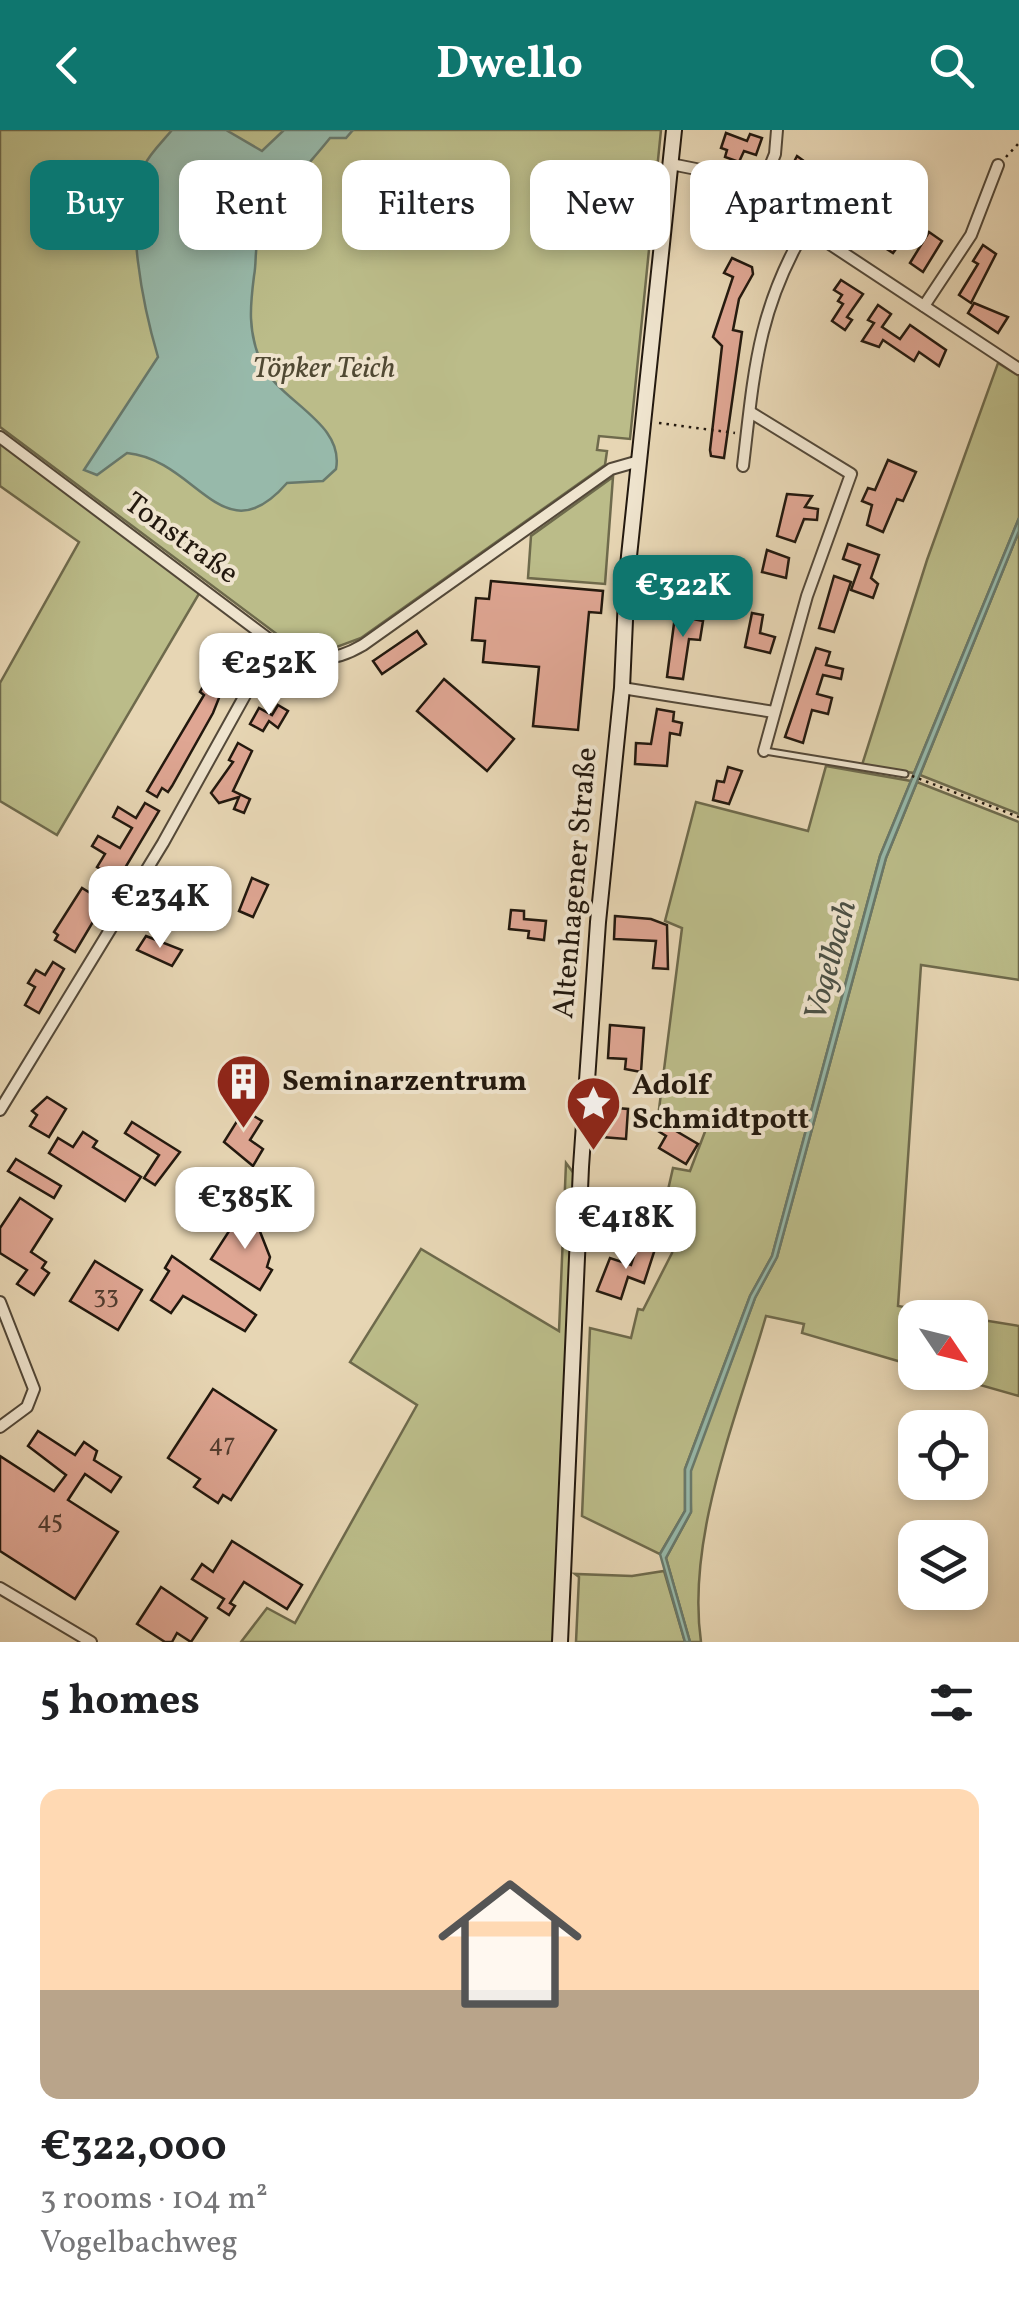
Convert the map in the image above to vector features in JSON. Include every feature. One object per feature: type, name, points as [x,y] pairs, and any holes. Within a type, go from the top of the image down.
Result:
[{"type":"main road","name":"Altenhagener Straße","points":[[560,1642],[581,1167],[639,461],[674,130]]},
{"type":"street","points":[[773,160],[777,130]]},
{"type":"street","points":[[671,164],[690,169]]},
{"type":"street","points":[[924,306],[972,234],[998,166]]},
{"type":"street","points":[[743,466],[767,306],[795,250]]},
{"type":"street","points":[[839,250],[1019,369]]},
{"type":"street","points":[[750,412],[851,474],[807,596],[764,751]]},
{"type":"street","name":"Tonstraße","points":[[0,437],[274,643],[311,659],[346,655],[611,470],[639,461]]},
{"type":"street","points":[[0,1110],[163,843],[274,643]]},
{"type":"street","points":[[622,688],[774,712]]},
{"type":"street","points":[[0,1302],[34,1389],[27,1407],[0,1427]]},
{"type":"street","points":[[0,1588],[91,1642]]},
{"type":"lane","points":[[764,751],[905,774]]},
{"type":"path","points":[[998,166],[1019,144]]},
{"type":"path","points":[[656,423],[746,434]]},
{"type":"path","points":[[923,780],[1019,817]]},
{"type":"green space","name":"Töpker Teich","points":[[0,130],[661,130],[658,160],[530,160],[530,250],[649,250],[630,439],[599,436],[597,450],[607,451],[605,465],[361,638],[326,651],[290,644],[0,427]]},
{"type":"green space","points":[[998,363],[1019,376],[1019,518],[914,773],[862,765],[927,560]]},
{"type":"green space","points":[[0,442],[200,592],[57,835],[0,801],[0,683],[79,542],[0,486]]},
{"type":"green space","points":[[613,477],[605,584],[528,578],[531,536]]},
{"type":"green space","points":[[1019,531],[1019,814],[920,775]]},
{"type":"green space","points":[[826,766],[911,781],[880,856],[772,1256],[750,1296],[685,1469],[685,1511],[660,1554],[582,1516],[590,1328],[631,1338],[638,1309],[643,1310],[672,1253],[677,1232],[660,1225],[673,1168],[690,1171],[706,1129],[658,1117],[682,928],[665,921],[696,802],[808,831]]},
{"type":"green space","points":[[917,782],[1019,822],[1019,980],[921,965],[898,1300],[898,1361],[802,1333],[804,1324],[766,1316],[707,1519],[698,1602],[701,1642],[690,1642],[666,1558],[691,1512],[690,1471],[755,1298],[777,1257],[886,858]]},
{"type":"green space","points":[[566,1163],[575,1175],[553,1642],[241,1642],[267,1608],[295,1623],[417,1405],[350,1362],[421,1249],[559,1331]]},
{"type":"green space","points":[[988,1321],[1019,1326],[1019,1396],[988,1387]]},
{"type":"green space","points":[[664,1571],[685,1642],[576,1642],[579,1577],[575,1574],[632,1576]]},
{"type":"shaded area","points":[[172,130],[226,130],[262,151],[284,130],[353,130],[346,138],[330,138],[312,160],[179,160],[179,250],[256,250],[251,308],[253,339],[260,360],[280,388],[320,424],[336,452],[336,469],[323,481],[287,483],[265,503],[245,511],[227,508],[152,459],[127,453],[97,475],[84,470],[158,357],[137,250],[159,250],[159,160],[148,160]]},
{"type":"shaded area","points":[[1019,518],[1019,531],[886,858],[777,1257],[755,1298],[691,1471],[691,1512],[666,1558],[690,1642],[685,1642],[660,1554],[685,1511],[685,1469],[750,1296],[772,1256],[880,856]]},
{"type":"building","points":[[726,133],[747,141],[750,134],[762,138],[756,155],[744,151],[740,160],[725,157],[727,150],[721,148]]},
{"type":"building","points":[[928,234],[942,241],[923,272],[910,263],[918,250],[928,250]]},
{"type":"building","points":[[983,245],[996,254],[971,303],[959,295],[978,264],[973,261]]},
{"type":"building","points":[[732,258],[752,267],[753,274],[739,299],[733,330],[742,332],[724,458],[711,456],[710,450],[722,346],[713,337],[733,277],[724,273]]},
{"type":"building","points":[[841,280],[863,294],[847,317],[852,320],[845,330],[832,321],[843,304],[838,301],[842,295],[834,290]]},
{"type":"building","points":[[974,303],[1008,317],[998,333],[968,313]]},
{"type":"building","points":[[878,305],[891,314],[882,327],[900,339],[910,325],[946,350],[939,366],[919,352],[914,361],[883,340],[879,347],[862,341],[874,323],[868,320]]},
{"type":"building","points":[[888,460],[916,472],[903,501],[897,499],[883,532],[867,525],[872,505],[862,501],[868,488],[875,490]]},
{"type":"building","points":[[787,494],[812,496],[805,507],[818,509],[817,520],[804,519],[795,542],[777,536]]},
{"type":"building","points":[[848,544],[879,555],[871,578],[878,584],[873,598],[851,590],[860,565],[843,559]]},
{"type":"building","points":[[767,550],[789,558],[786,578],[762,572]]},
{"type":"building","points":[[834,576],[851,582],[834,632],[819,628]]},
{"type":"building","points":[[491,581],[603,591],[601,613],[589,612],[578,730],[533,726],[539,667],[483,662],[485,641],[472,640],[476,598],[489,599]]},
{"type":"building","points":[[684,601],[695,603],[693,619],[703,621],[700,640],[689,639],[683,679],[667,677],[675,616],[682,617]]},
{"type":"building","points":[[752,613],[763,615],[760,633],[775,637],[770,653],[745,647]]},
{"type":"building","points":[[417,631],[426,644],[382,674],[373,661]]},
{"type":"building","points":[[816,648],[830,652],[826,665],[843,669],[841,679],[823,675],[817,694],[832,698],[828,714],[812,710],[803,743],[785,737]]},
{"type":"building","points":[[210,674],[225,683],[213,713],[168,792],[162,788],[157,797],[147,791],[204,695],[200,692]]},
{"type":"building","points":[[444,679],[514,739],[487,771],[417,711]]},
{"type":"building","points":[[278,705],[288,711],[278,728],[269,721],[263,731],[250,724],[259,708],[272,715]]},
{"type":"building","points":[[657,709],[674,712],[673,721],[682,723],[680,735],[670,733],[667,766],[635,764],[636,743],[651,744]]},
{"type":"building","points":[[238,743],[252,751],[233,791],[250,799],[244,813],[234,809],[239,797],[219,803],[211,793],[233,762],[229,760]]},
{"type":"building","points":[[728,767],[742,771],[729,804],[713,800],[717,781],[724,782]]},
{"type":"building","points":[[145,803],[159,811],[75,952],[55,940],[58,935],[54,932],[82,888],[92,894],[105,872],[97,867],[105,854],[92,846],[98,836],[120,848],[132,828],[113,817],[118,807],[136,818]]},
{"type":"building","points":[[252,878],[268,885],[253,917],[239,911]]},
{"type":"building","points":[[511,910],[524,911],[524,919],[546,921],[544,940],[528,938],[529,931],[509,929]]},
{"type":"building","points":[[615,916],[651,919],[667,925],[668,969],[653,968],[656,941],[614,939]]},
{"type":"building","points":[[146,936],[182,950],[172,966],[137,950]]},
{"type":"building","points":[[53,962],[64,969],[39,1013],[25,1005],[35,987],[28,983],[36,970],[45,975]]},
{"type":"building","points":[[610,1025],[644,1028],[641,1072],[625,1069],[626,1059],[608,1058]]},
{"type":"building","points":[[47,1097],[66,1109],[49,1137],[30,1126],[37,1115],[32,1111]]},
{"type":"building","points":[[604,1107],[628,1109],[626,1139],[602,1137]]},
{"type":"building","name":"Seminarzentrum","points":[[244,1110],[262,1121],[250,1140],[263,1149],[253,1166],[224,1142]]},
{"type":"building","points":[[654,1118],[698,1144],[686,1164],[659,1148],[666,1136],[650,1126]]},
{"type":"building","points":[[132,1122],[180,1152],[155,1185],[144,1178],[159,1155],[125,1133]]},
{"type":"building","points":[[83,1132],[97,1141],[93,1147],[141,1177],[125,1201],[49,1153],[58,1138],[73,1147]]},
{"type":"building","points":[[16,1159],[61,1186],[54,1198],[8,1171]]},
{"type":"building","points":[[20,1198],[52,1219],[31,1252],[46,1262],[42,1268],[49,1273],[34,1295],[17,1284],[27,1270],[0,1253],[0,1228]]},
{"type":"building","points":[[628,1200],[659,1210],[654,1227],[622,1217]]},
{"type":"building","points":[[242,1211],[262,1224],[259,1229],[270,1257],[267,1267],[272,1270],[260,1290],[211,1259]]},
{"type":"building","points":[[638,1244],[655,1249],[644,1283],[628,1277],[621,1299],[597,1291],[610,1258],[631,1265]]},
{"type":"building","points":[[172,1256],[256,1315],[245,1331],[183,1296],[171,1313],[151,1300],[169,1271],[165,1268]]},
{"type":"building","points":[[95,1261],[142,1290],[118,1330],[70,1301]]},
{"type":"building","points":[[213,1389],[276,1430],[231,1500],[223,1495],[218,1503],[194,1487],[200,1479],[168,1458]]},
{"type":"building","points":[[38,1431],[75,1455],[84,1442],[97,1451],[94,1460],[121,1477],[111,1492],[85,1474],[68,1500],[118,1532],[75,1599],[0,1551],[0,1456],[54,1491],[66,1475],[28,1446]]},
{"type":"building","points":[[232,1541],[302,1585],[287,1609],[244,1582],[230,1603],[235,1606],[229,1615],[218,1608],[224,1599],[192,1579],[202,1564],[213,1572]]},
{"type":"building","points":[[161,1587],[207,1618],[191,1642],[177,1633],[172,1642],[165,1642],[137,1624]]},
{"type":"place","name":"Seminarzentrum","points":[[243,1131]]},
{"type":"place","name":"Adolf Schmidtpott","points":[[593,1152]]},
{"type":"water label","name":"Vogelbach","points":[[832,961]]}]
